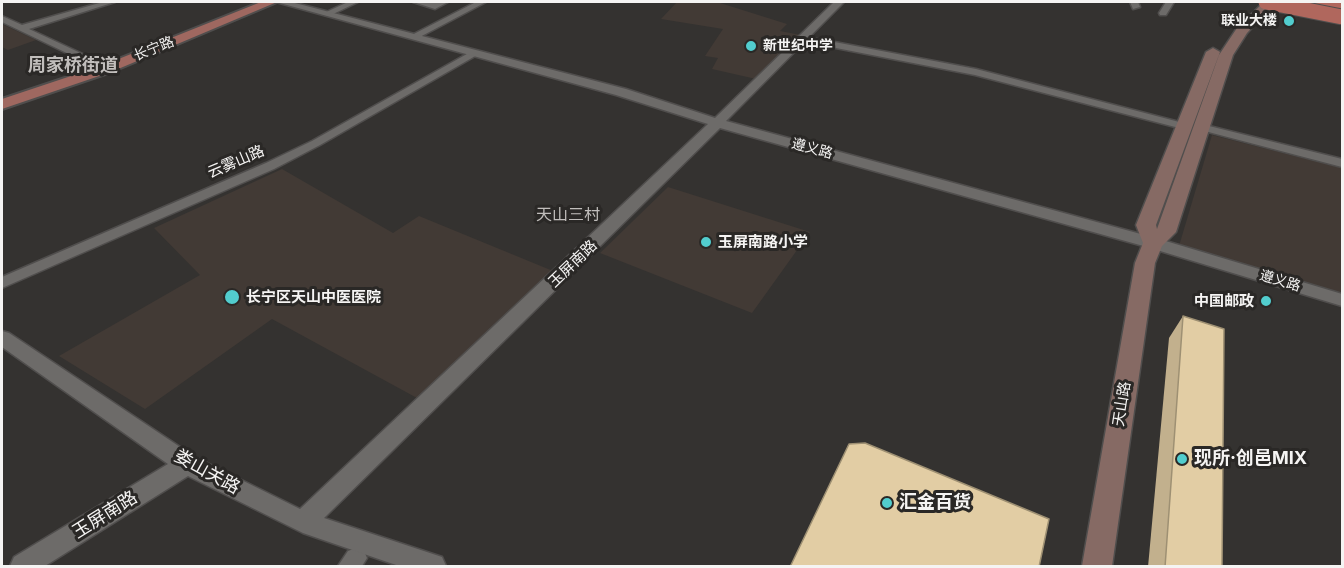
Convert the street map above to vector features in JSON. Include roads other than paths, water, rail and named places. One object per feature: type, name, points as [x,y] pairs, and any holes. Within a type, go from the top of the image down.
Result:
[{"type":"highway","points":[[1267,2],[1342,12]]},
{"type":"highway","points":[[1297,2],[1342,12]]},
{"type":"highway","points":[[1316,2],[1342,12]]},
{"type":"main road","name":"长宁路","points":[[2,95],[98,64],[254,2]]},
{"type":"main road","name":"长宁路","points":[[2,104],[106,69],[271,2]]},
{"type":"main road","name":"天山路","points":[[1153,243],[1146,225],[1182,126],[1220,37],[1267,2]]},
{"type":"main road","name":"天山路","points":[[1097,567],[1145,264],[1153,243],[1166,231],[1226,55],[1242,31],[1267,2]]},
{"type":"main road","points":[[1310,2],[1342,12]]},
{"type":"street","points":[[21,28],[111,2]]},
{"type":"street","name":"遵义路","points":[[281,2],[621,92],[718,123],[1153,243],[1342,300]]},
{"type":"street","points":[[326,14],[354,2]]},
{"type":"street","points":[[417,2],[435,6],[444,2]]},
{"type":"street","points":[[413,37],[482,2]]},
{"type":"street","name":"玉屏南路","points":[[303,522],[718,123],[839,2]]},
{"type":"street","points":[[1162,13],[1170,2]]},
{"type":"street","points":[[2,19],[98,64]]},
{"type":"street","points":[[803,39],[976,72],[1182,126]]},
{"type":"street","name":"云雾山路","points":[[2,283],[270,166],[326,138],[474,53]]},
{"type":"street","points":[[1201,127],[1342,163]]},
{"type":"street","name":"娄山关路","points":[[2,338],[187,464],[303,522],[420,565]]},
{"type":"street","name":"玉屏南路","points":[[23,567],[187,464]]},
{"type":"place","name":"联业大楼","points":[[1289,21]]},
{"type":"place","name":"新世纪中学","points":[[751,46]]},
{"type":"place","name":"玉屏南路小学","points":[[706,242]]},
{"type":"place","name":"长宁区天山中医医院","points":[[232,297]]},
{"type":"place","name":"中国邮政","points":[[1266,301]]},
{"type":"place","name":"现所·创邑MIX","points":[[1182,459]]},
{"type":"place","name":"汇金百货","points":[[887,503]]},
{"type":"district","name":"周家桥街道","points":[[73,66]]},
{"type":"district","name":"天山三村","points":[[568,215]]}]
